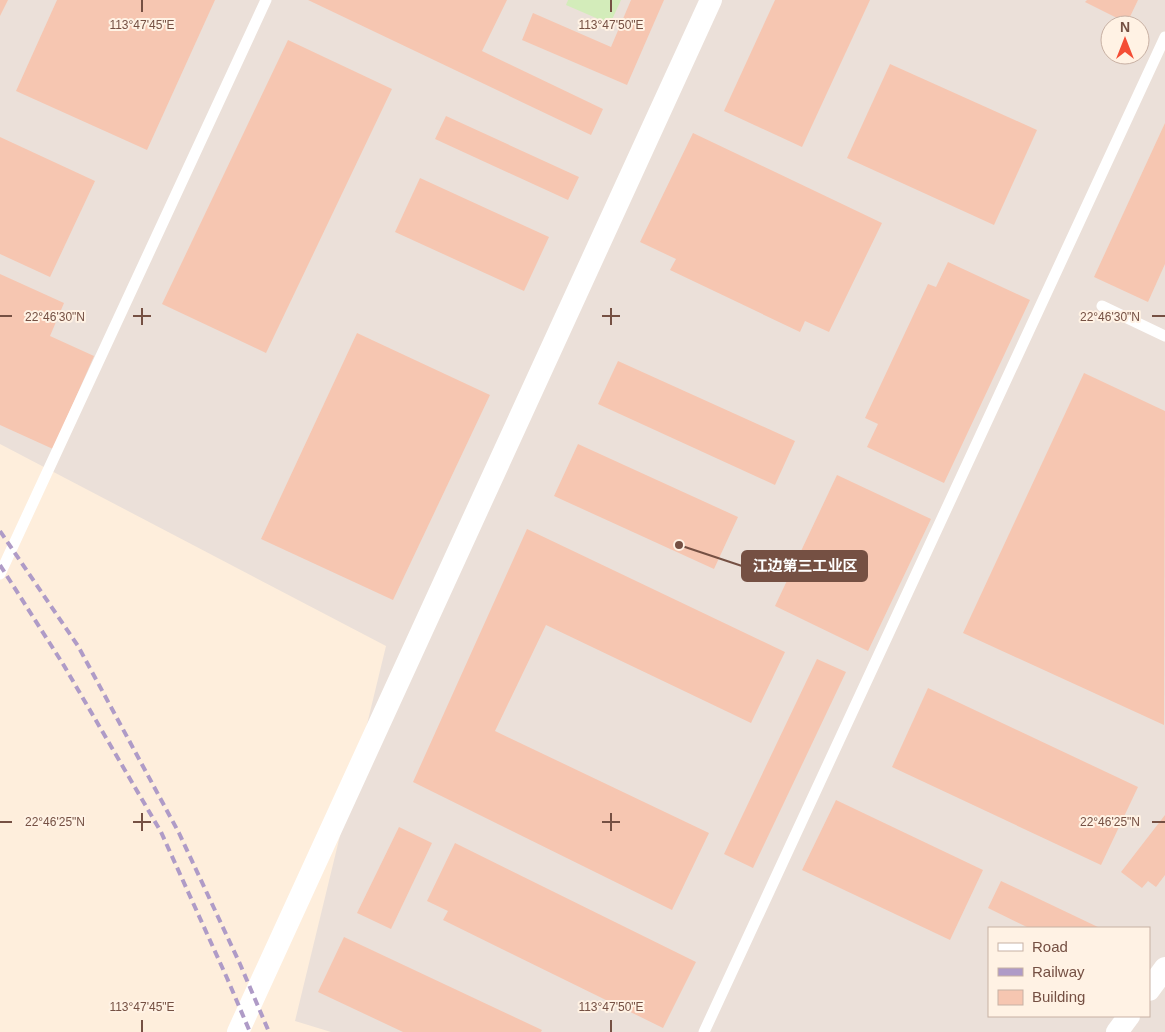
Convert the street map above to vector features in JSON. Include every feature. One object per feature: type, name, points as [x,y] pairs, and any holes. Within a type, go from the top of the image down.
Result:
[{"type":"street","points":[[238,1032],[711,0]]},
{"type":"street","points":[[1150,989],[1165,968]]},
{"type":"street","points":[[1117,1032],[1128,1017]]},
{"type":"lane","points":[[0,574],[266,0]]},
{"type":"lane","points":[[704,1032],[1161,56],[1165,37]]},
{"type":"lane","points":[[1102,306],[1165,336]]},
{"type":"shaded area","points":[[0,0],[1165,0],[1165,1032],[331,1032],[295,1021],[386,646],[0,444]]},
{"type":"green space","points":[[568,0],[621,0],[610,24],[566,5]]},
{"type":"building","points":[[0,0],[8,0],[0,16]]},
{"type":"building","points":[[57,0],[215,0],[147,150],[16,91]]},
{"type":"building","points":[[308,0],[507,0],[482,51],[603,109],[591,135]]},
{"type":"building","points":[[631,0],[664,0],[627,85],[522,40],[533,13],[611,47]]},
{"type":"building","points":[[775,0],[870,0],[802,147],[724,111]]},
{"type":"building","points":[[1087,0],[1138,0],[1131,15],[1111,15],[1085,2]]},
{"type":"building","points":[[288,40],[392,89],[266,353],[162,304]]},
{"type":"building","points":[[890,64],[1037,130],[994,225],[847,158]]},
{"type":"building","points":[[446,116],[579,177],[568,200],[435,139]]},
{"type":"building","points":[[1165,123],[1165,264],[1148,302],[1094,277]]},
{"type":"building","points":[[693,133],[882,223],[829,332],[805,321],[800,332],[670,270],[676,259],[640,242]]},
{"type":"building","points":[[0,137],[95,181],[50,277],[0,254]]},
{"type":"building","points":[[420,178],[549,237],[524,291],[395,232]]},
{"type":"building","points":[[948,262],[1030,300],[944,483],[867,447],[878,424],[865,418],[928,284],[936,287]]},
{"type":"building","points":[[0,274],[64,303],[50,336],[94,356],[53,449],[0,425]]},
{"type":"building","points":[[357,333],[490,395],[393,600],[261,539]]},
{"type":"building","points":[[618,361],[795,441],[775,485],[598,404]]},
{"type":"building","points":[[1084,373],[1165,411],[1164,725],[963,633]]},
{"type":"building","points":[[578,444],[738,517],[714,569],[554,496]]},
{"type":"building","points":[[837,475],[931,519],[868,651],[775,606]]},
{"type":"building","points":[[527,529],[785,652],[751,723],[546,625],[495,731],[709,833],[672,910],[413,782]]},
{"type":"building","points":[[817,659],[846,672],[753,868],[724,854]]},
{"type":"building","points":[[928,688],[1138,787],[1101,865],[892,767]]},
{"type":"building","points":[[836,800],[983,870],[950,940],[802,870]]},
{"type":"building","points":[[1165,815],[1165,875],[1156,887],[1148,881],[1142,888],[1121,872]]},
{"type":"building","points":[[399,827],[432,843],[391,929],[357,913]]},
{"type":"building","points":[[455,843],[696,962],[663,1028],[443,920],[448,911],[427,901]]},
{"type":"building","points":[[1001,881],[1098,927],[1027,927],[988,908]]},
{"type":"building","points":[[344,937],[542,1030],[541,1032],[403,1032],[318,992]]},
{"type":"railway","points":[[0,531],[78,646],[179,833],[240,964],[269,1032]]},
{"type":"railway","points":[[0,565],[63,664],[161,832],[250,1032]]},
{"type":"place","name":"江边第三工业区","points":[[679,545]]}]
